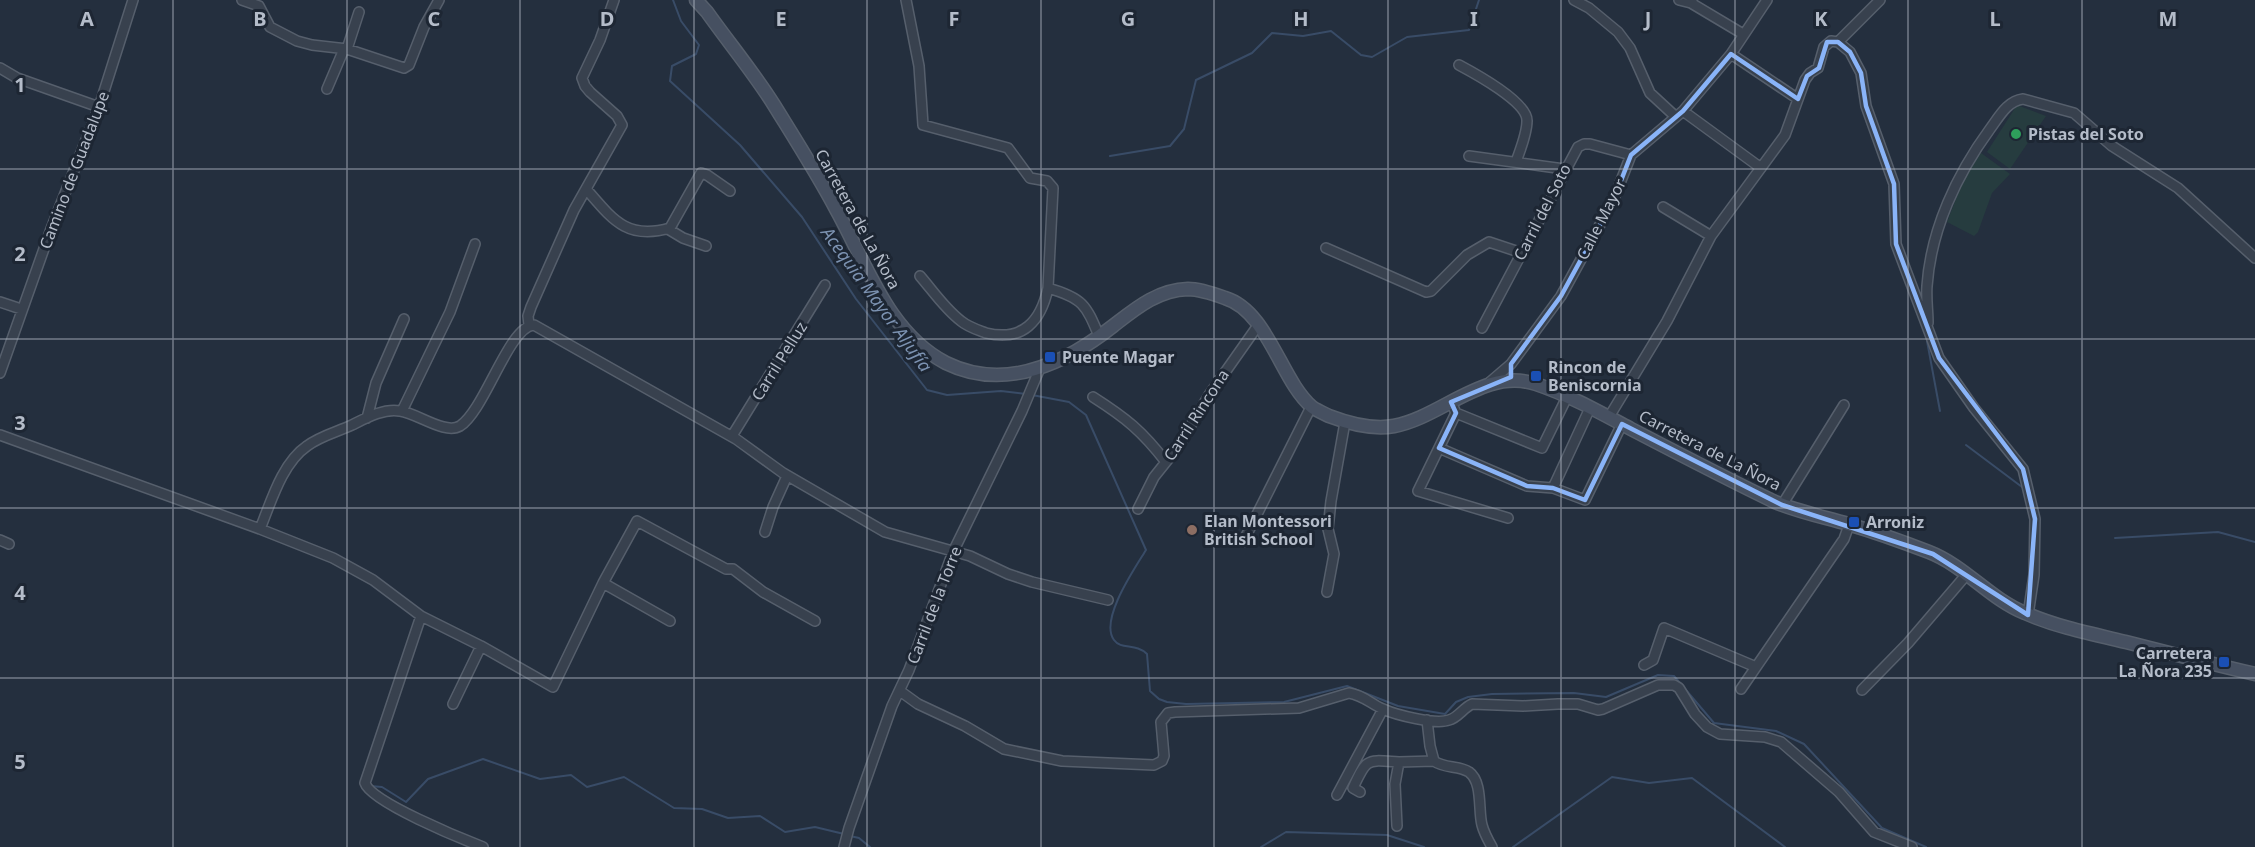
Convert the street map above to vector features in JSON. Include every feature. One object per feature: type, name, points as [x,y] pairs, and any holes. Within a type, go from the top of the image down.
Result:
[{"type":"main road","name":"Carretera de La Ñora","points":[[696,0],[771,99],[837,210],[872,282],[900,324],[915,341],[949,364],[968,372],[991,375],[1015,374],[1040,368],[1060,361],[1099,336],[1139,305],[1158,296],[1190,289],[1232,299],[1259,324],[1311,407],[1345,422],[1361,426],[1397,425],[1454,408],[1481,388],[1505,380],[1529,382],[1609,417],[1782,505],[1933,554],[2028,615],[2067,627],[2255,674]]},
{"type":"street","name":"Camino de Guadalupe","points":[[0,373],[21,309],[99,107],[133,0]]},
{"type":"street","points":[[242,0],[263,9],[270,27],[282,35],[312,45],[345,49],[406,68],[439,0]]},
{"type":"street","points":[[529,325],[528,316],[559,241],[622,125],[617,116],[590,92],[582,78],[600,39],[614,0]]},
{"type":"street","points":[[906,0],[919,66],[923,125],[1008,148],[1030,178],[1047,181],[1053,188],[1048,288],[1044,304],[1029,326],[1019,333],[1005,336],[978,330],[961,322],[920,276]]},
{"type":"street","points":[[1574,0],[1589,8],[1618,32],[1630,48],[1650,93],[1761,168]]},
{"type":"street","points":[[1679,0],[1691,2],[1743,34]]},
{"type":"street","name":"Calle Mayor","points":[[1481,388],[1511,364],[1561,296],[1613,201],[1631,154],[1679,114],[1731,54],[1767,0]]},
{"type":"street","points":[[1838,42],[1880,0]]},
{"type":"street","points":[[327,89],[359,12]]},
{"type":"street","points":[[1609,417],[1667,321],[1711,236],[1785,135],[1807,76],[1820,65],[1827,42],[1838,42],[1850,52],[1861,73],[1866,106],[1894,184],[1896,244],[1939,358],[1974,408],[2023,469],[2035,519],[2034,575],[2028,615]]},
{"type":"street","points":[[1731,54],[1798,99]]},
{"type":"street","points":[[1459,65],[1490,82],[1525,113],[1527,124],[1516,162]]},
{"type":"street","points":[[0,68],[17,78],[99,107]]},
{"type":"street","points":[[1929,331],[1927,286],[1934,246],[1943,214],[1974,152],[2007,106],[2015,100],[2023,99],[2074,113],[2112,146],[2178,188],[2255,258]]},
{"type":"street","name":"Carril del Soto","points":[[1482,328],[1574,151],[1584,144],[1631,154]]},
{"type":"street","points":[[1469,156],[1564,169]]},
{"type":"street","points":[[587,190],[610,214],[632,231],[640,233],[668,229],[701,173],[730,191]]},
{"type":"street","points":[[1663,207],[1711,236]]},
{"type":"street","points":[[668,229],[683,238],[706,246]]},
{"type":"street","points":[[1326,248],[1426,292],[1431,291],[1467,255],[1489,242],[1522,253]]},
{"type":"street","points":[[402,411],[450,312],[475,244]]},
{"type":"street","name":"Carril Pelluz","points":[[732,436],[825,285]]},
{"type":"street","points":[[1048,288],[1080,301],[1087,308],[1099,336]]},
{"type":"street","points":[[0,302],[21,309]]},
{"type":"street","points":[[367,418],[376,383],[404,320]]},
{"type":"street","name":"Carril Rincona","points":[[1138,509],[1154,477],[1178,447],[1227,368],[1259,324]]},
{"type":"street","points":[[260,529],[278,487],[298,454],[314,441],[386,411],[402,411],[448,428],[459,427],[478,404],[517,336],[529,325],[540,326],[732,436],[787,476],[885,532],[970,556],[1032,582],[1108,600]]},
{"type":"street","points":[[1511,364],[1514,373],[1529,382]]},
{"type":"street","name":"Carril de la Torre","points":[[845,845],[892,706],[900,691],[953,552],[1022,411],[1040,368]]},
{"type":"street","points":[[1093,397],[1124,416],[1144,434],[1166,462]]},
{"type":"street","points":[[1508,518],[1418,491],[1439,448],[1454,408],[1542,448],[1567,397]]},
{"type":"street","points":[[1782,505],[1844,405]]},
{"type":"street","points":[[1243,542],[1311,407]]},
{"type":"street","points":[[1554,488],[1590,408]]},
{"type":"street","points":[[1327,592],[1334,554],[1328,529],[1345,422]]},
{"type":"street","points":[[1439,448],[1527,486],[1554,488],[1585,500],[1622,424]]},
{"type":"street","points":[[0,435],[260,529],[346,564],[421,616],[481,646],[553,687],[603,583],[637,521],[726,569],[733,569],[764,592],[815,621]]},
{"type":"street","points":[[765,532],[787,476]]},
{"type":"street","points":[[1741,689],[1844,539],[1849,525]]},
{"type":"street","points":[[1862,690],[1908,643],[1967,574]]},
{"type":"street","points":[[603,583],[670,621]]},
{"type":"street","points":[[421,616],[366,778],[367,788],[410,814],[483,847]]},
{"type":"street","points":[[1644,665],[1653,660],[1664,628],[1756,667]]},
{"type":"street","points":[[453,704],[481,646]]},
{"type":"street","points":[[900,691],[918,704],[958,722],[1004,749],[1062,761],[1154,765],[1162,761],[1164,756],[1161,722],[1168,713],[1299,708],[1349,693],[1357,694],[1383,709],[1427,720],[1446,722],[1472,704],[1510,706],[1578,704],[1603,709],[1658,685],[1674,685],[1679,688],[1695,714],[1707,728],[1719,734],[1766,737],[1781,742],[1839,792],[1874,832],[1912,847]]},
{"type":"street","points":[[1337,795],[1383,709]]},
{"type":"street","points":[[1427,720],[1434,761]]},
{"type":"street","points":[[1360,792],[1353,788],[1363,766],[1372,760],[1434,761],[1441,766],[1459,768],[1472,774],[1476,781],[1482,825],[1492,847]]},
{"type":"street","points":[[1397,826],[1395,784],[1400,762]]},
{"type":"highlighted area","points":[[1827,42],[1838,42],[1850,52],[1861,73],[1866,106],[1894,184],[1896,244],[1939,358],[2023,469],[2035,519],[2028,615],[1933,554],[1782,505],[1622,424],[1585,500],[1553,488],[1527,486],[1439,448],[1456,413],[1451,402],[1511,377],[1511,364],[1561,296],[1613,201],[1631,155],[1683,111],[1731,54],[1798,99],[1807,76],[1819,68]]},
{"type":"green space","name":"Pistas del Soto","points":[[2017,105],[2046,116],[2010,169],[1987,152]]},
{"type":"green space","points":[[1981,153],[2010,174],[1992,193],[1978,232],[1974,236],[1947,222],[1964,178]]},
{"type":"waterway","name":"Acequia Mayor Aljufía","points":[[673,0],[681,21],[699,45],[696,54],[672,66],[670,81],[740,145],[802,217],[856,299],[927,390],[947,395],[1001,391],[1026,394]]},
{"type":"waterway","points":[[1110,156],[1170,146],[1184,129],[1196,80],[1252,53],[1272,33],[1303,36],[1331,31],[1361,55],[1372,57],[1407,37],[1469,30],[1479,0]]},
{"type":"waterway","points":[[1927,341],[1940,411]]},
{"type":"waterway","name":"Acequia Mayor Aljufía","points":[[1032,395],[1069,402],[1086,415],[1146,550],[1120,594],[1111,620],[1111,631],[1117,643],[1147,654],[1150,691],[1159,699],[1186,704],[1284,702],[1347,686],[1398,706],[1445,714],[1456,702],[1468,697],[1492,694],[1574,693],[1606,697],[1658,675],[1674,676],[1714,723],[1776,731],[1804,744],[1882,828],[1926,847]]},
{"type":"waterway","points":[[1966,445],[2022,487]]},
{"type":"waterway","points":[[2115,538],[2218,532],[2255,542]]},
{"type":"waterway","points":[[370,786],[382,787],[406,802],[428,779],[483,759],[540,779],[571,775],[587,787],[624,777],[674,808],[702,809],[728,818],[760,816],[785,832],[815,827],[844,834]]},
{"type":"waterway","points":[[1513,847],[1612,777],[1649,783],[1692,778],[1785,847]]},
{"type":"waterway","points":[[1261,847],[1286,832],[1387,835],[1424,847]]},
{"type":"waterway","points":[[850,836],[859,838],[870,847]]},
{"type":"place","name":"Pistas del Soto","points":[[2016,134]]},
{"type":"place","name":"Puente Magar","points":[[1050,357]]},
{"type":"place","name":"Rincon de Beniscornia","points":[[1536,376]]},
{"type":"place","name":"Arroniz","points":[[1854,522]]},
{"type":"place","name":"Elan Montessori British School","points":[[1192,530]]},
{"type":"place","name":"Carretera La Ñora 235","points":[[2224,662]]}]
